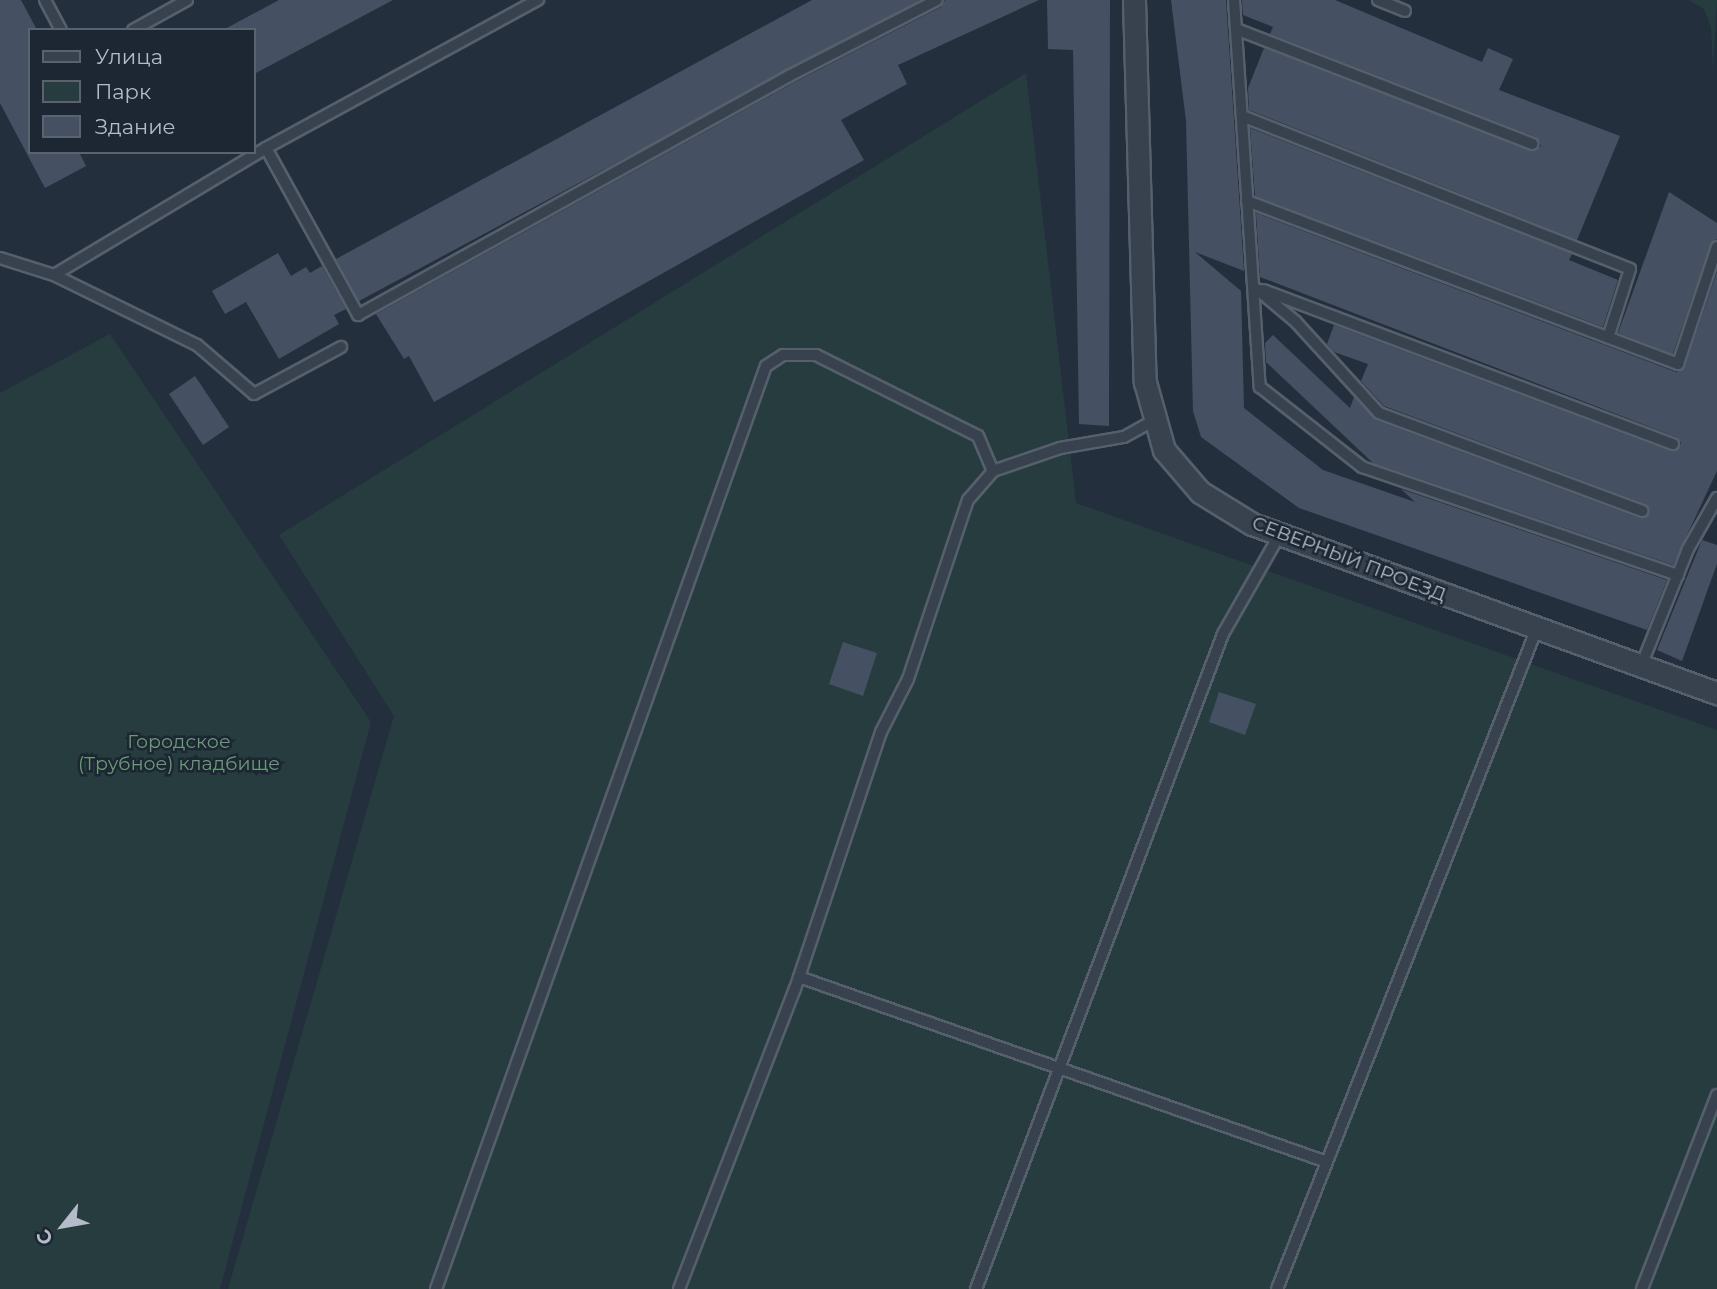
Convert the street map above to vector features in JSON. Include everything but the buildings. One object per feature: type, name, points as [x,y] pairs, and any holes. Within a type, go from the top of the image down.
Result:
[{"type":"street","name":"СЕВЕРНЫЙ ПРОЕЗД","points":[[1134,0],[1145,382],[1164,450],[1200,492],[1252,524],[1717,694]]},
{"type":"lane","points":[[46,0],[60,28]]},
{"type":"lane","points":[[137,28],[187,0]]},
{"type":"lane","points":[[54,275],[266,148],[538,0]]},
{"type":"lane","points":[[266,148],[358,315],[789,76],[937,0]]},
{"type":"lane","points":[[1234,0],[1260,387],[1362,467],[1678,575]]},
{"type":"lane","points":[[1378,0],[1405,11]]},
{"type":"lane","points":[[1236,29],[1533,144]]},
{"type":"lane","points":[[1242,116],[1630,269],[1608,338]]},
{"type":"lane","points":[[1247,201],[1678,364],[1717,247]]},
{"type":"lane","points":[[0,258],[54,275],[197,345],[254,394],[341,347]]},
{"type":"lane","points":[[1253,286],[1673,444]]},
{"type":"lane","points":[[1253,286],[1296,322],[1378,413],[1642,511]]},
{"type":"lane","points":[[436,1289],[766,366],[783,355],[816,355],[978,436],[993,471]]},
{"type":"lane","points":[[679,1289],[799,977],[881,732],[908,679],[968,500],[993,471],[1060,447],[1124,437],[1156,420]]},
{"type":"lane","points":[[1633,663],[1717,498]]},
{"type":"lane","points":[[976,1289],[1056,1067],[1223,634],[1280,534]]},
{"type":"lane","points":[[1276,1289],[1324,1161],[1537,628]]},
{"type":"lane","points":[[799,977],[1324,1161]]},
{"type":"lane","points":[[1642,1289],[1717,1095]]},
{"type":"green space","points":[[1689,0],[1717,0],[1713,72],[1711,27],[1704,9]]},
{"type":"green space","points":[[1026,73],[1076,503],[1717,730],[1717,1289],[228,1289],[394,716],[279,535]]},
{"type":"green space","name":"Городское (Трубное) кладбище","points":[[110,334],[371,722],[220,1289],[0,1289],[0,393]]}]
